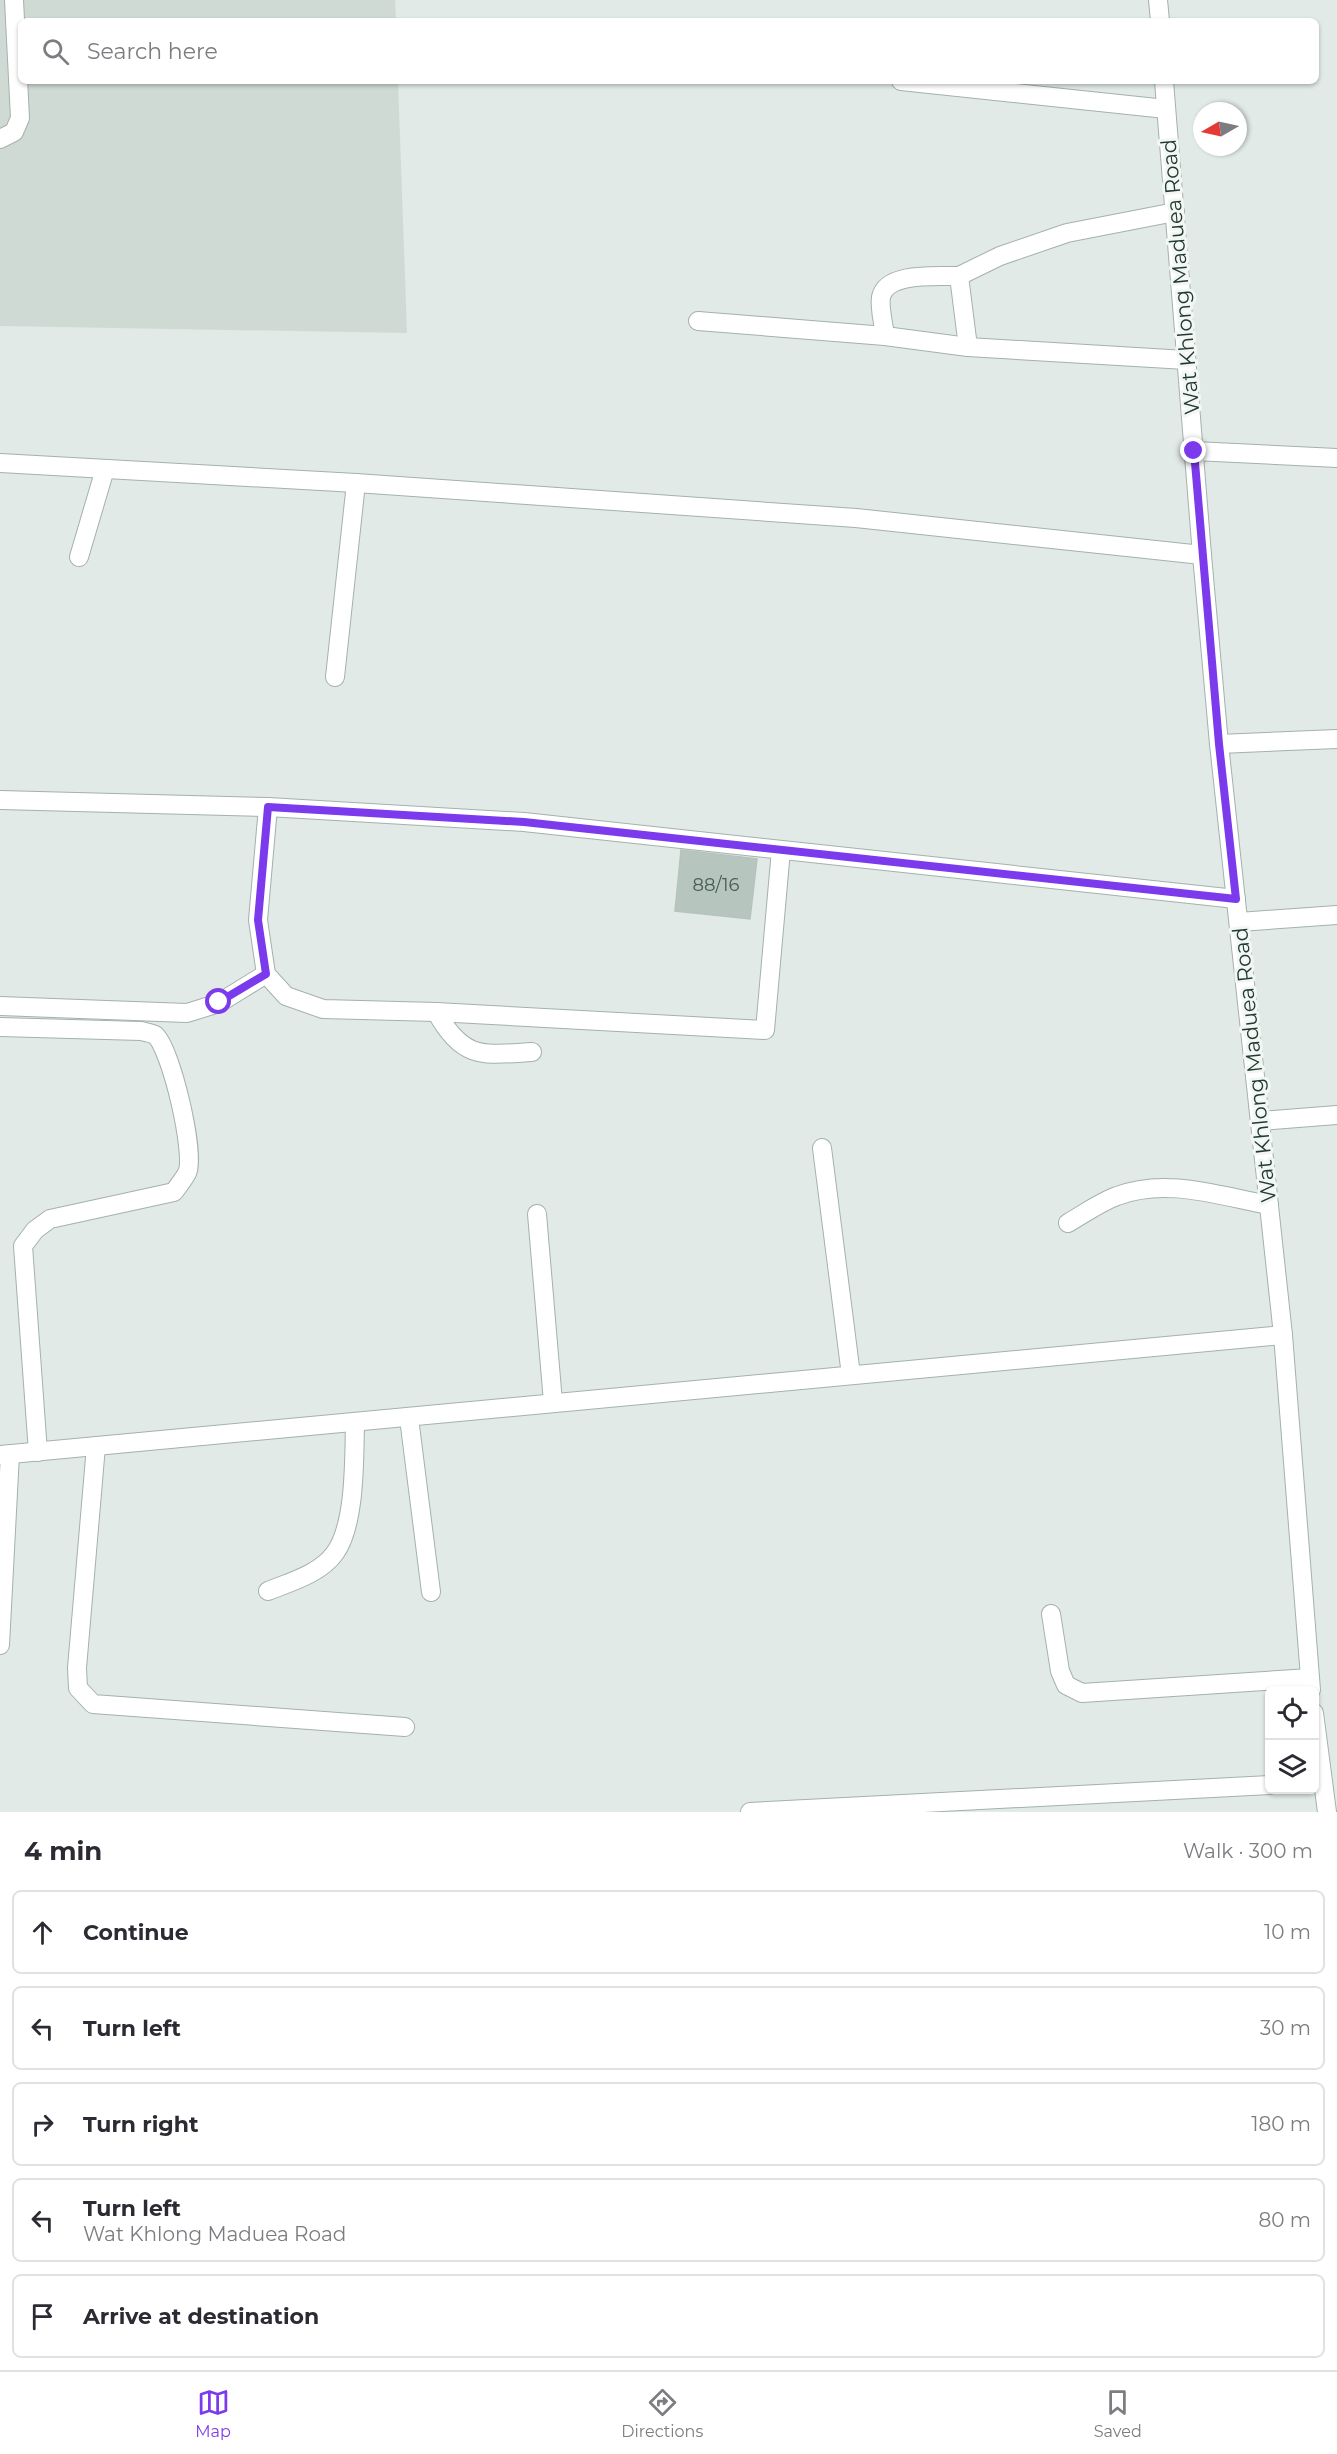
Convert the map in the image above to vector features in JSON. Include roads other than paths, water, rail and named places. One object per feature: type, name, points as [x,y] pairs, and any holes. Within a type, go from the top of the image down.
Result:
[{"type":"street","points":[[14,0],[18,79]]},
{"type":"street","points":[[1158,0],[1160,18]]},
{"type":"street","points":[[0,138],[14,132],[20,118],[18,84]]},
{"type":"street","points":[[929,84],[1166,109]]},
{"type":"street","name":"Wat Khlong Maduea Road","points":[[1164,84],[1219,744],[1283,1335],[1310,1684]]},
{"type":"street","points":[[885,336],[881,298],[888,287],[898,279],[959,276],[1000,256],[1067,233],[1175,212]]},
{"type":"street","points":[[959,276],[968,347]]},
{"type":"street","points":[[699,321],[885,336],[968,347],[1186,360]]},
{"type":"street","points":[[1194,451],[1337,458]]},
{"type":"street","points":[[0,463],[356,483],[856,518],[1202,555]]},
{"type":"street","points":[[78,557],[105,469]]},
{"type":"street","points":[[335,677],[356,483]]},
{"type":"street","points":[[1219,744],[1337,739]]},
{"type":"street","points":[[0,800],[268,807],[524,822],[1236,899]]},
{"type":"street","points":[[268,807],[258,920],[266,974],[286,996],[323,1009],[436,1012],[765,1030],[781,850]]},
{"type":"street","points":[[1239,922],[1337,915]]},
{"type":"street","points":[[0,1006],[187,1013],[219,1002],[266,974]]},
{"type":"street","points":[[436,1012],[449,1034],[466,1048],[485,1054],[532,1052]]},
{"type":"street","points":[[0,1028],[141,1031],[155,1036],[168,1057],[179,1094],[188,1149],[188,1172],[174,1192],[50,1220],[35,1230],[23,1246],[38,1452]]},
{"type":"street","points":[[1260,1121],[1337,1115]]},
{"type":"street","points":[[822,1148],[851,1375]]},
{"type":"street","points":[[1068,1222],[1116,1196],[1145,1188],[1183,1188],[1269,1205]]},
{"type":"street","points":[[537,1214],[553,1402]]},
{"type":"street","points":[[0,1645],[5,1455],[1283,1335]]},
{"type":"street","points":[[409,1418],[431,1592]]},
{"type":"street","points":[[268,1591],[312,1573],[335,1554],[345,1528],[353,1486],[355,1422]]},
{"type":"street","points":[[96,1446],[77,1668],[78,1688],[93,1704],[405,1727]]},
{"type":"street","points":[[1051,1614],[1060,1671],[1066,1685],[1082,1693],[1310,1684]]},
{"type":"street","points":[[1318,1740],[1325,1782],[1326,1812]]},
{"type":"street","points":[[750,1812],[856,1809],[1265,1785]]}]
